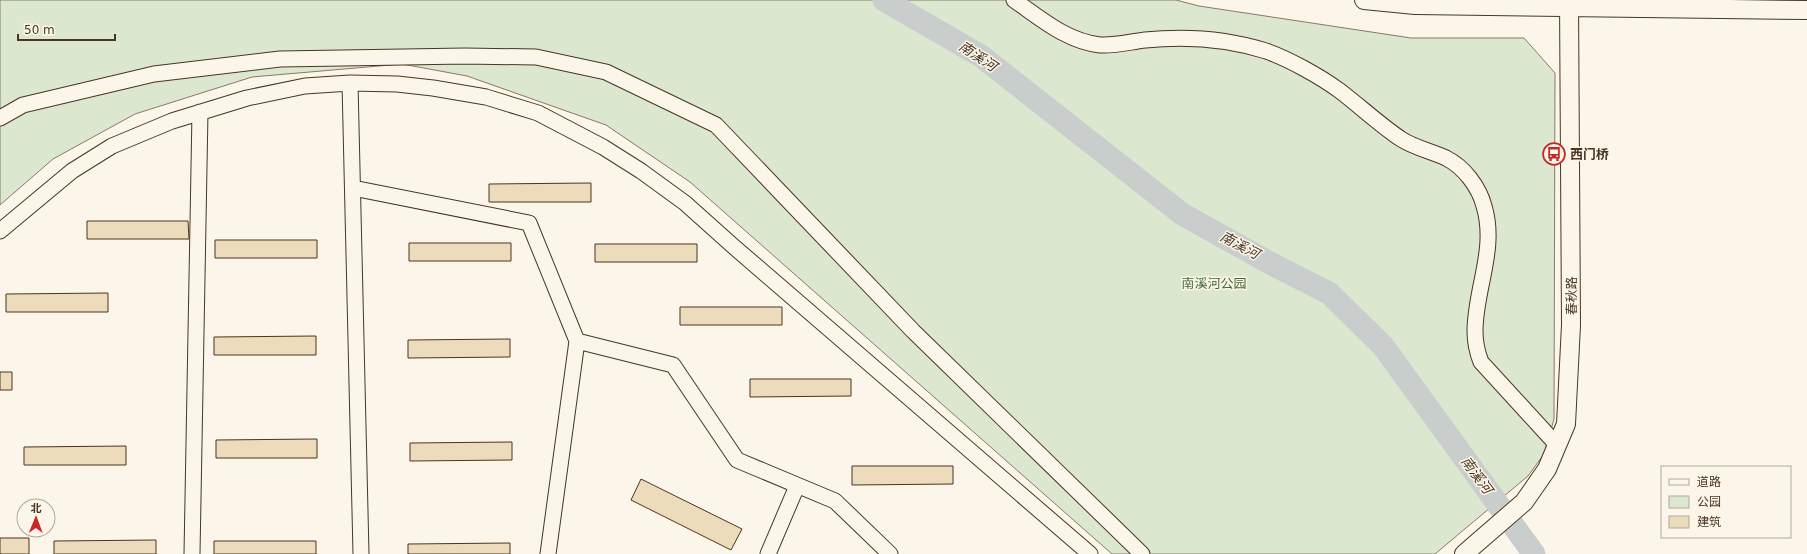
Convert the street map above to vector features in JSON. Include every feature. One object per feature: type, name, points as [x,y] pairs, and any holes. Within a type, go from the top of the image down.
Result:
[{"type":"main road","points":[[1364,0],[1415,5],[1569,4],[1807,10]]},
{"type":"main road","name":"春秋路","points":[[1464,554],[1524,502],[1547,469],[1566,424],[1571,325],[1569,4]]},
{"type":"street","points":[[1014,0],[1056,30],[1098,44],[1120,45],[1145,40],[1196,39],[1220,41],[1266,51],[1286,59],[1338,89],[1402,139],[1447,159],[1465,172],[1476,188],[1484,206],[1488,226],[1488,251],[1475,331],[1476,348],[1480,362],[1557,445]]},
{"type":"street","points":[[0,118],[23,105],[154,74],[280,59],[465,56],[536,57],[606,72],[716,125],[913,330],[1142,554]]},
{"type":"street","points":[[350,83],[361,554]]},
{"type":"street","points":[[0,231],[72,171],[112,146],[172,120],[254,96],[306,86],[350,83],[397,84],[433,88],[486,97],[538,113],[604,147],[685,202],[733,246],[1090,554]]},
{"type":"street","points":[[192,554],[200,112]]},
{"type":"street","points":[[353,188],[529,224],[577,341],[548,554]]},
{"type":"street","points":[[577,341],[673,365],[737,460],[835,502],[890,554]]},
{"type":"street","points":[[768,554],[797,486]]},
{"type":"green space","name":"南溪河公园","points":[[0,0],[1176,0],[1199,6],[1411,38],[1524,38],[1555,73],[1554,419],[1544,454],[1528,476],[1435,554],[1112,554],[690,182],[606,125],[467,76],[402,64],[252,77],[135,114],[53,159],[0,205]]},
{"type":"building","points":[[591,183],[591,202],[489,202],[489,184]]},
{"type":"building","points":[[87,221],[188,221],[189,239],[87,239]]},
{"type":"building","points":[[215,240],[317,240],[317,258],[215,258]]},
{"type":"building","points":[[409,243],[511,243],[511,261],[409,261]]},
{"type":"building","points":[[595,244],[697,244],[697,262],[595,262]]},
{"type":"building","points":[[108,293],[108,312],[6,312],[6,294]]},
{"type":"building","points":[[680,307],[782,307],[782,325],[680,325]]},
{"type":"building","points":[[316,336],[316,355],[214,355],[214,337]]},
{"type":"building","points":[[510,339],[510,357],[408,358],[408,340]]},
{"type":"building","points":[[0,372],[12,372],[12,390],[0,390]]},
{"type":"building","points":[[750,379],[851,379],[851,396],[750,397]]},
{"type":"building","points":[[317,439],[317,458],[216,458],[216,440]]},
{"type":"building","points":[[512,442],[512,460],[410,461],[410,443]]},
{"type":"building","points":[[126,446],[126,465],[24,465],[24,447]]},
{"type":"building","points":[[852,466],[953,466],[953,484],[852,485]]},
{"type":"building","points":[[641,479],[742,529],[731,550],[631,500]]},
{"type":"building","points":[[0,538],[29,538],[29,554],[0,554]]},
{"type":"building","points":[[156,540],[156,554],[54,554],[54,541]]},
{"type":"building","points":[[214,541],[316,541],[316,554],[214,554]]},
{"type":"building","points":[[510,543],[510,554],[408,554],[408,544]]},
{"type":"waterway","name":"南溪河","points":[[884,0],[981,56],[1182,214],[1268,262],[1329,293],[1383,346],[1534,554]]},
{"type":"place","name":"西门桥","points":[[1554,154]]}]
